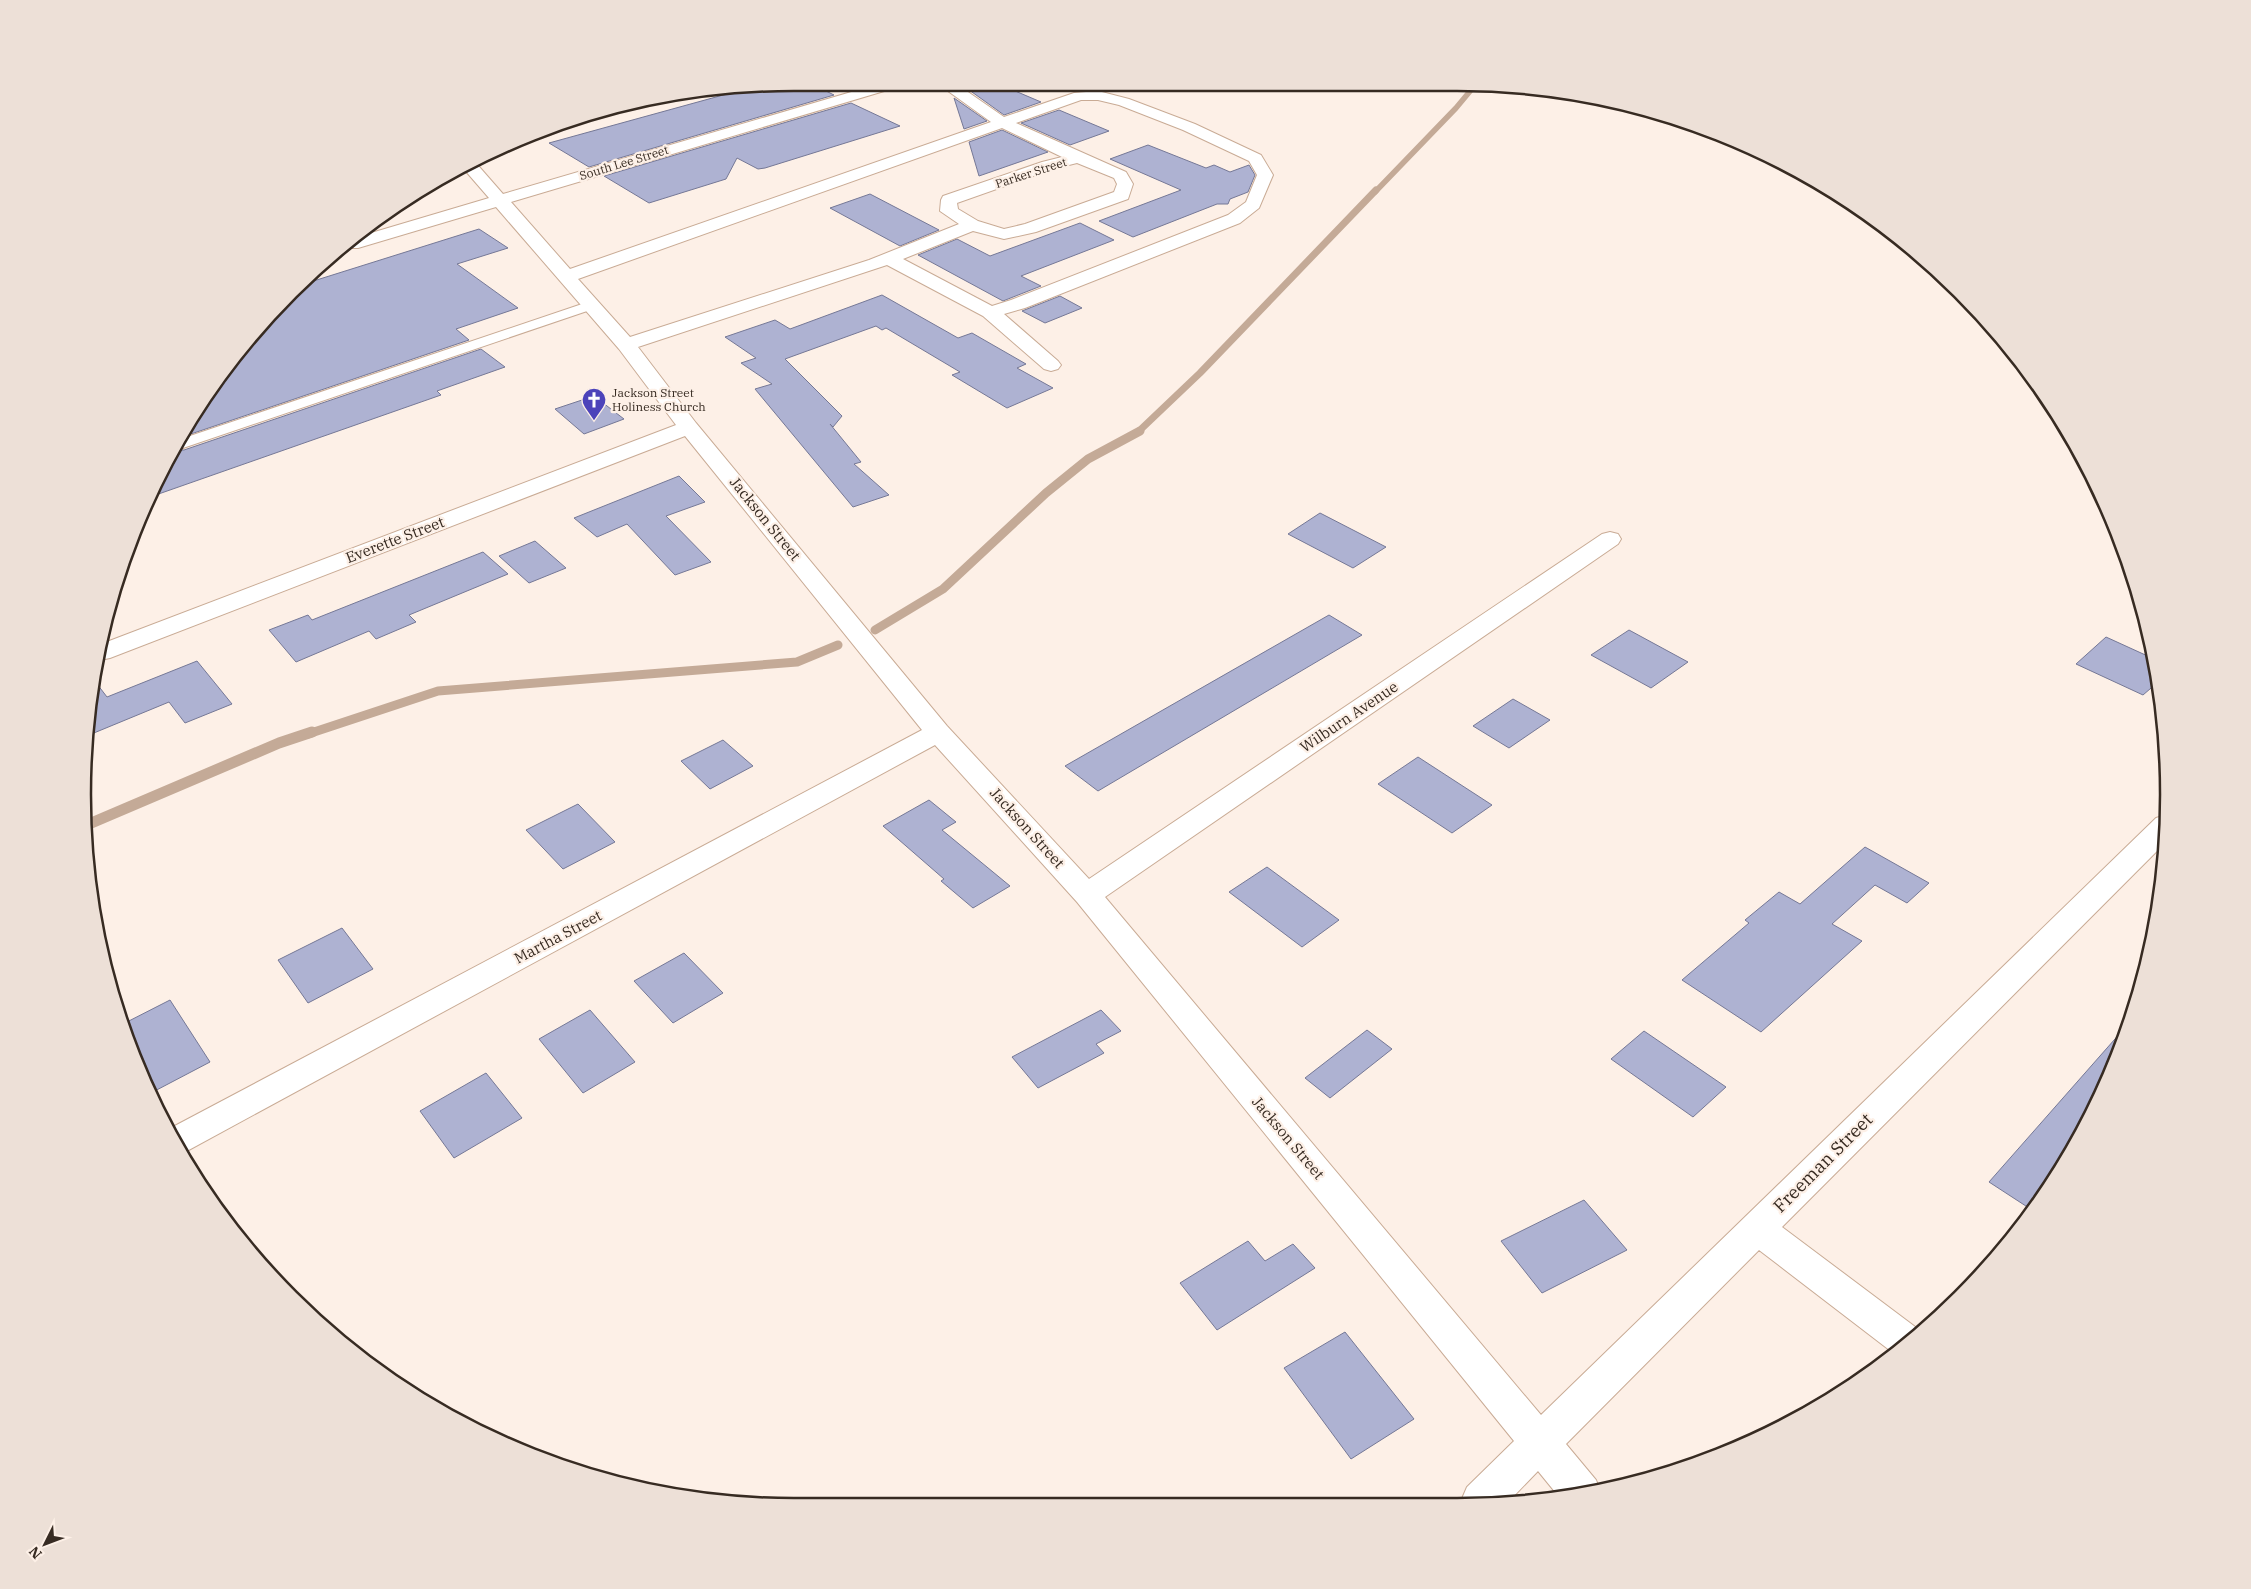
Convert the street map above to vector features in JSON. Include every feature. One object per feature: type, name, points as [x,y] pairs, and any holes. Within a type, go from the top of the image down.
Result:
[{"type":"street","name":"South Lee Street","points":[[361,241],[866,91]]},
{"type":"street","points":[[958,91],[1001,122],[1078,158]]},
{"type":"street","points":[[566,277],[1079,96],[1098,95],[1124,102],[1189,128],[1256,158],[1265,174],[1252,204],[1234,218],[1018,304],[990,312]]},
{"type":"street","name":"Parker Street","points":[[1078,158],[1120,175],[1125,184],[1122,194],[1030,228],[1004,234],[972,225],[948,211],[949,200],[1048,165],[1078,158]]},
{"type":"street","name":"Jackson Street","points":[[473,169],[498,201],[626,344],[689,427],[938,732],[1087,895],[1576,1487]]},
{"type":"street","points":[[626,344],[889,259],[972,225]]},
{"type":"street","points":[[889,259],[990,312],[1051,365]]},
{"type":"street","name":"Everette Street","points":[[106,651],[689,427]]},
{"type":"street","name":"Wilburn Avenue","points":[[1087,895],[1610,540]]},
{"type":"street","name":"Martha Street","points":[[181,1139],[938,732]]},
{"type":"street","name":"Freeman Street","points":[[1485,1497],[2158,833]]},
{"type":"street","points":[[1757,1228],[1902,1338]]},
{"type":"lane","points":[[185,443],[591,305]]},
{"type":"building","points":[[794,91],[826,91],[834,95],[589,167],[549,143],[722,95]]},
{"type":"building","points":[[971,91],[1015,91],[1041,102],[1004,115]]},
{"type":"building","points":[[954,98],[987,121],[964,129]]},
{"type":"building","points":[[851,103],[900,126],[765,168],[758,169],[737,158],[726,179],[649,203],[604,176]]},
{"type":"building","points":[[1059,110],[1109,131],[1070,145],[1021,123]]},
{"type":"building","points":[[1002,130],[1048,152],[979,176],[969,142]]},
{"type":"building","points":[[1148,145],[1206,168],[1214,165],[1230,172],[1249,165],[1255,175],[1248,192],[1230,199],[1228,204],[1217,204],[1133,237],[1099,221],[1181,190],[1110,159]]},
{"type":"building","points":[[870,194],[939,230],[900,246],[830,208]]},
{"type":"building","points":[[1080,223],[1114,240],[1021,276],[1041,286],[1003,301],[918,255],[957,239],[990,256]]},
{"type":"building","points":[[479,229],[508,248],[457,264],[518,308],[456,329],[469,340],[191,434],[237,366],[297,297],[315,280]]},
{"type":"building","points":[[882,295],[958,338],[972,333],[1026,364],[1017,368],[1053,388],[1007,408],[952,375],[960,372],[886,328],[882,330],[876,326],[785,359],[842,416],[833,427],[830,424],[861,462],[854,464],[889,495],[853,507],[755,389],[772,384],[741,363],[756,358],[725,337],[775,320],[790,329]]},
{"type":"building","points":[[1060,296],[1082,308],[1045,323],[1022,311]]},
{"type":"building","points":[[481,349],[505,367],[437,391],[441,395],[159,494],[181,450]]},
{"type":"building","name":"Jackson Street Holiness Church","points":[[594,396],[624,419],[584,434],[555,409]]},
{"type":"building","points":[[679,476],[705,502],[666,516],[711,562],[675,575],[627,524],[597,537],[574,518]]},
{"type":"building","points":[[1320,513],[1386,547],[1353,568],[1288,534]]},
{"type":"building","points":[[535,541],[566,568],[529,583],[499,556]]},
{"type":"building","points":[[483,552],[508,574],[409,615],[416,622],[376,639],[369,631],[296,662],[269,630],[308,615],[312,620]]},
{"type":"building","points":[[1329,615],[1362,635],[1098,791],[1065,766]]},
{"type":"building","points":[[1629,630],[1688,662],[1651,688],[1591,655]]},
{"type":"building","points":[[2106,637],[2146,655],[2151,688],[2143,695],[2076,664]]},
{"type":"building","points":[[197,661],[232,704],[185,723],[169,702],[94,733],[100,687],[107,697]]},
{"type":"building","points":[[1513,699],[1550,720],[1509,748],[1473,726]]},
{"type":"building","points":[[723,740],[753,766],[710,789],[681,761]]},
{"type":"building","points":[[1418,757],[1492,805],[1452,833],[1378,784]]},
{"type":"building","points":[[929,800],[956,822],[942,830],[1010,886],[973,908],[941,881],[944,879],[883,826]]},
{"type":"building","points":[[578,804],[615,842],[563,869],[526,830]]},
{"type":"building","points":[[1865,847],[1929,883],[1907,903],[1875,885],[1832,924],[1862,941],[1761,1032],[1682,980],[1749,923],[1745,920],[1779,892],[1800,904]]},
{"type":"building","points":[[1267,867],[1339,920],[1302,947],[1229,892]]},
{"type":"building","points":[[342,928],[373,969],[308,1003],[278,960]]},
{"type":"building","points":[[684,953],[723,993],[673,1023],[634,981]]},
{"type":"building","points":[[170,1000],[210,1062],[157,1090],[129,1021]]},
{"type":"building","points":[[590,1010],[635,1062],[583,1093],[539,1039]]},
{"type":"building","points":[[1101,1010],[1121,1031],[1096,1044],[1104,1053],[1038,1088],[1012,1057]]},
{"type":"building","points":[[1367,1030],[1392,1049],[1330,1098],[1305,1078]]},
{"type":"building","points":[[1644,1031],[1726,1087],[1693,1117],[1611,1059]]},
{"type":"building","points":[[2116,1038],[2087,1106],[2066,1146],[2026,1206],[1989,1182]]},
{"type":"building","points":[[486,1073],[522,1118],[454,1158],[420,1111]]},
{"type":"building","points":[[1584,1200],[1627,1250],[1542,1293],[1501,1241]]},
{"type":"building","points":[[1248,1241],[1265,1261],[1293,1244],[1315,1268],[1217,1330],[1180,1283]]},
{"type":"building","points":[[1345,1332],[1414,1419],[1351,1459],[1284,1368]]},
{"type":"waterway","points":[[1375,192],[1470,92]]},
{"type":"waterway","points":[[1138,432],[1200,373],[1376,190]]},
{"type":"waterway","points":[[875,630],[943,589],[1046,493],[1088,459],[1140,431]]},
{"type":"waterway","points":[[308,734],[438,691],[797,662],[838,645]]},
{"type":"waterway","points":[[92,823],[279,743],[312,732]]},
{"type":"place","name":"Jackson Street Holiness Church","points":[[594,421]]}]
